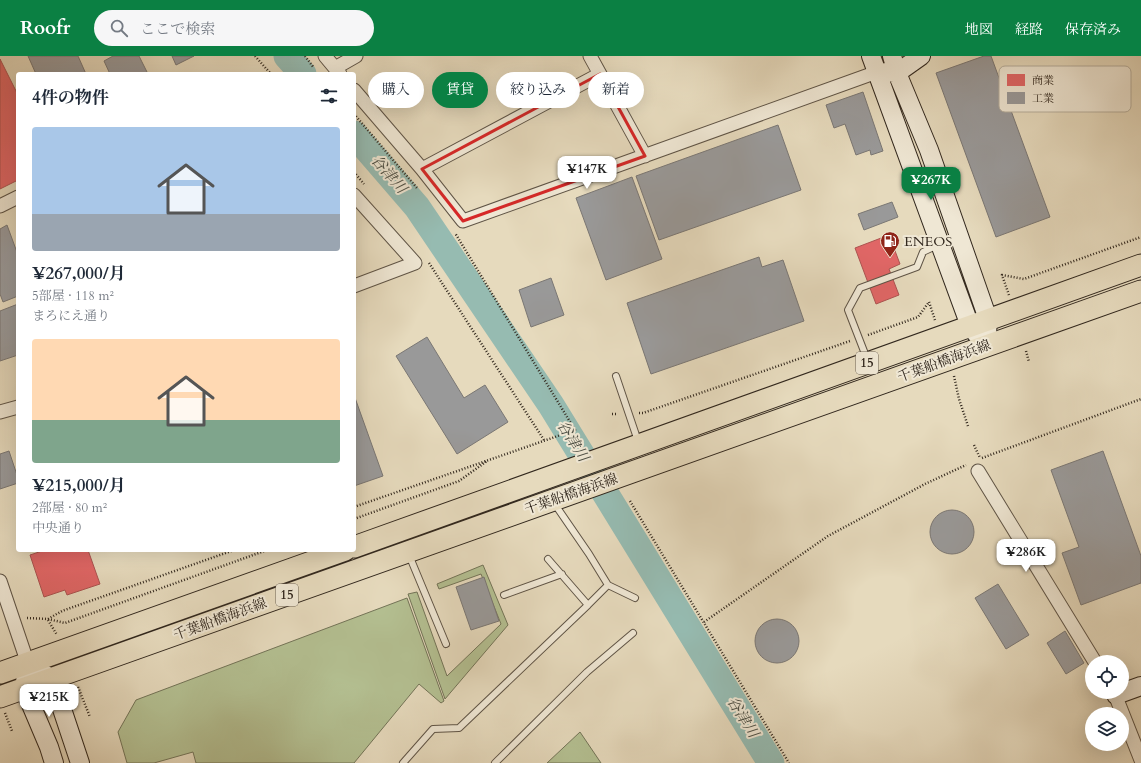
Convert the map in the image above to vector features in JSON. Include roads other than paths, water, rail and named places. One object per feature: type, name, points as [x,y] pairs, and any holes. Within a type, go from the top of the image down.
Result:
[{"type":"main road","name":"千葉船橋海浜線","points":[[356,546],[1141,265]]},
{"type":"main road","name":"千葉船橋海浜線","points":[[0,697],[1141,291]]},
{"type":"main road","name":"千葉船橋海浜線","points":[[0,673],[339,552]]},
{"type":"street","points":[[325,56],[337,71],[356,56]]},
{"type":"street","points":[[590,56],[599,72]]},
{"type":"street","points":[[356,92],[422,169],[463,221],[645,156],[874,64],[888,56]]},
{"type":"street","points":[[874,64],[895,64],[921,56]]},
{"type":"street","points":[[874,64],[940,244],[979,322]]},
{"type":"street","points":[[895,64],[929,150],[986,346]]},
{"type":"street","points":[[422,169],[588,80]]},
{"type":"street","points":[[619,108],[645,156]]},
{"type":"street","points":[[356,197],[415,263],[356,285]]},
{"type":"street","points":[[0,206],[16,198]]},
{"type":"street","points":[[0,412],[16,408]]},
{"type":"street","points":[[976,467],[1091,655]]},
{"type":"street","points":[[0,581],[28,664],[24,688],[49,747],[54,763]]},
{"type":"street","points":[[28,664],[52,679],[80,763]]},
{"type":"street","points":[[1129,690],[1141,686]]},
{"type":"street","points":[[1117,699],[1141,760]]},
{"type":"lane","points":[[868,363],[848,310],[860,288],[917,266],[923,252],[940,244]]},
{"type":"lane","points":[[616,376],[639,444]]},
{"type":"lane","points":[[552,500],[608,585],[635,598]]},
{"type":"lane","points":[[408,552],[446,644]]},
{"type":"lane","points":[[548,559],[588,605]]},
{"type":"lane","points":[[504,595],[562,574]]},
{"type":"lane","points":[[403,763],[434,729],[459,728],[608,585]]},
{"type":"lane","points":[[495,763],[587,672],[633,633]]},
{"type":"waterway","name":"谷津川","points":[[287,56],[301,72]]},
{"type":"waterway","name":"谷津川","points":[[356,136],[417,207],[551,405],[771,763]]},
{"type":"place","name":"ENEOS","points":[[890,258]]}]
